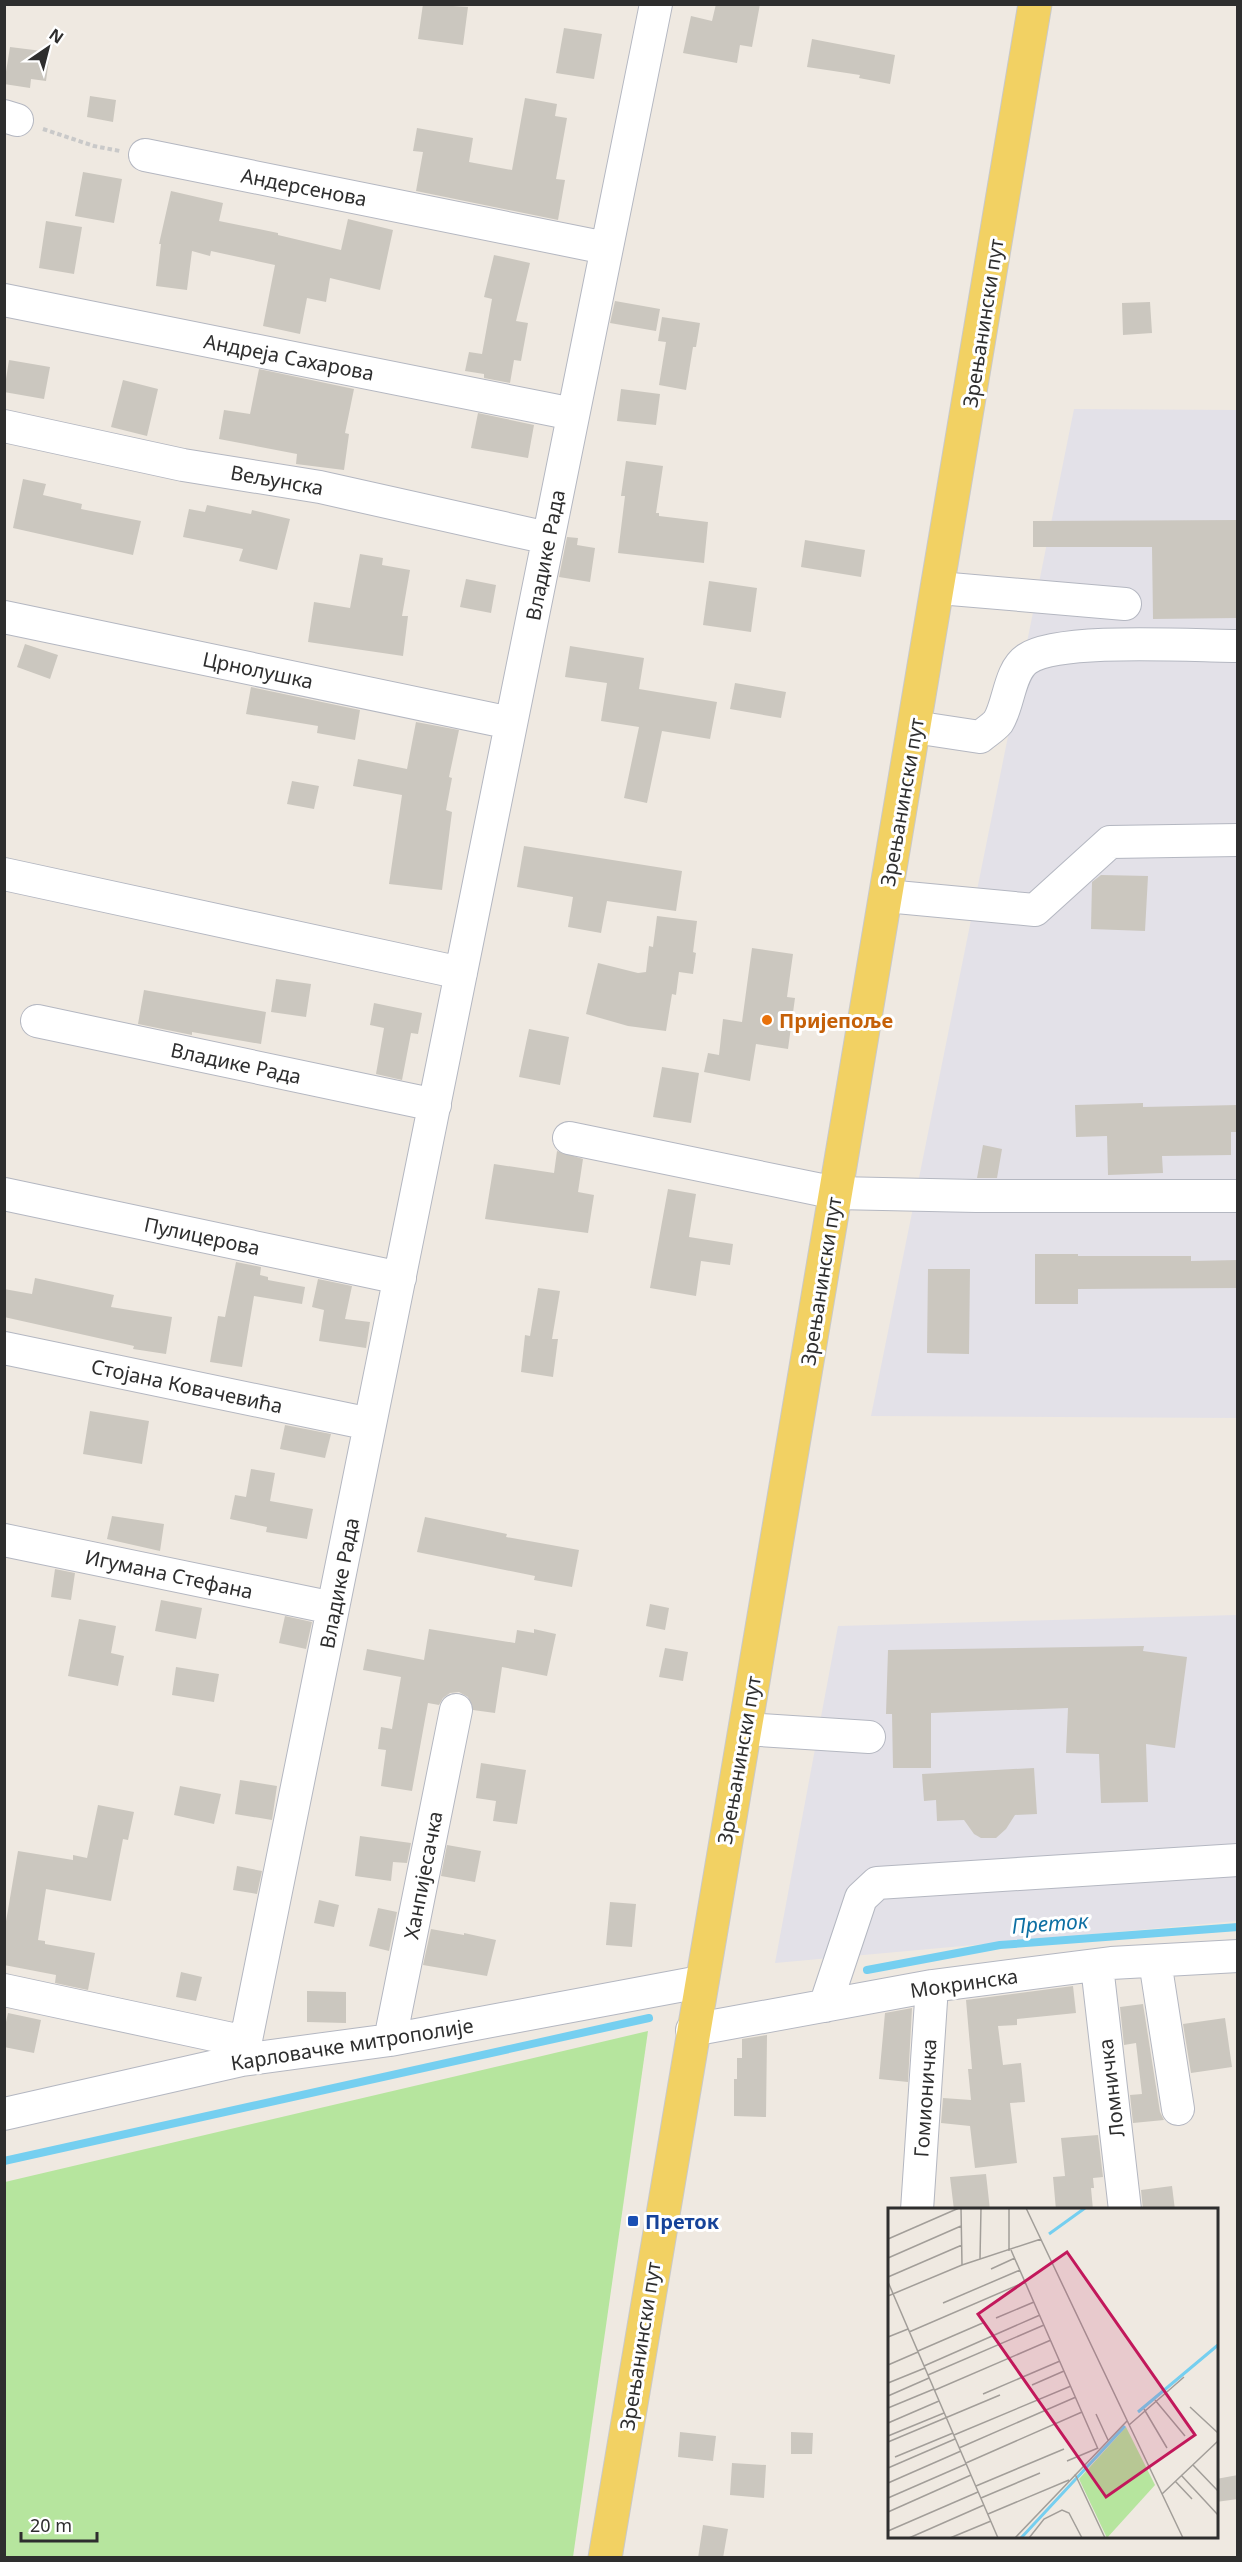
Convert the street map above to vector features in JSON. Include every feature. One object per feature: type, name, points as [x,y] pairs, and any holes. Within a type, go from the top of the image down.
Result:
[{"type":"main road","name":"Зрењанински пут","points":[[605,2558],[700,1982],[939,588],[1035,4]]},
{"type":"street","name":"Владике Рада","points":[[244,2051],[656,4]]},
{"type":"street","name":"Андерсенова","points":[[145,156],[606,248]]},
{"type":"street","name":"Андреја Сахарова","points":[[4,300],[573,414]]},
{"type":"street","name":"Вељунска","points":[[4,426],[183,465],[320,487],[549,538]]},
{"type":"street","points":[[939,588],[1125,604]]},
{"type":"street","name":"Црнолушка","points":[[4,617],[511,723]]},
{"type":"street","points":[[914,727],[980,737],[998,722],[1013,680],[1025,660],[1054,649],[1081,646],[1238,646]]},
{"type":"street","points":[[886,896],[1035,910],[1110,842],[1238,840]]},
{"type":"street","points":[[4,874],[461,973]]},
{"type":"street","name":"Владике Рада","points":[[37,1021],[435,1105]]},
{"type":"street","points":[[569,1138],[836,1193],[976,1197],[1238,1196]]},
{"type":"street","name":"Пулицерова","points":[[4,1194],[400,1278]]},
{"type":"street","name":"Стојана Ковачевића","points":[[4,1348],[370,1424]]},
{"type":"street","name":"Игумана Стефана","points":[[4,1540],[333,1608]]},
{"type":"street","name":"Ханпијесачка","points":[[390,2040],[456,1710]]},
{"type":"street","points":[[745,1729],[869,1737]]},
{"type":"street","points":[[825,2006],[861,1898],[877,1883],[1238,1860]]},
{"type":"street","name":"Мокринска","points":[[692,2030],[932,1986],[1097,1966],[1238,1956]]},
{"type":"street","points":[[1155,1961],[1178,2109]]},
{"type":"street","name":"Ломничка","points":[[1097,1966],[1125,2208]]},
{"type":"street","name":"Карловачке митрополије","points":[[4,2114],[244,2051],[390,2040],[700,1982]]},
{"type":"street","name":"Гомионичка","points":[[917,2208],[932,1986]]},
{"type":"street","points":[[4,1990],[244,2051]]},
{"type":"path","points":[[11,118],[94,146],[145,156]]},
{"type":"shaded area","points":[[1074,409],[1237,410],[1237,1418],[871,1416]]},
{"type":"shaded area","points":[[1237,1615],[1237,1921],[775,1963],[838,1626]]},
{"type":"green space","points":[[648,2031],[573,2557],[5,2557],[5,2182]]},
{"type":"building","points":[[423,4],[468,7],[463,45],[418,39]]},
{"type":"building","points":[[716,4],[760,4],[752,47],[740,45],[737,63],[683,53],[691,16],[712,21]]},
{"type":"building","points":[[564,28],[602,34],[594,79],[556,73]]},
{"type":"building","points":[[812,39],[895,55],[890,84],[859,78],[860,75],[807,67]]},
{"type":"building","points":[[10,47],[50,52],[46,81],[31,79],[30,88],[4,84]]},
{"type":"building","points":[[90,96],[116,100],[113,122],[87,117]]},
{"type":"building","points":[[525,98],[557,104],[555,116],[567,118],[556,179],[565,180],[558,220],[416,191],[423,152],[413,151],[417,128],[473,138],[469,162],[512,170]]},
{"type":"building","points":[[83,172],[122,179],[114,223],[75,216]]},
{"type":"building","points":[[171,191],[223,203],[219,221],[278,233],[278,235],[341,250],[348,219],[393,230],[380,290],[330,278],[326,302],[307,298],[300,334],[263,326],[275,265],[211,251],[210,256],[192,251],[187,290],[156,286],[161,244],[159,244]]},
{"type":"building","points":[[46,221],[82,227],[74,274],[39,268]]},
{"type":"building","points":[[494,255],[530,263],[516,321],[528,323],[521,361],[514,360],[510,383],[484,378],[484,374],[465,371],[469,352],[482,354],[492,299],[484,297]]},
{"type":"building","points":[[615,301],[660,309],[656,331],[610,323]]},
{"type":"building","points":[[1150,302],[1152,333],[1123,335],[1122,303]]},
{"type":"building","points":[[662,317],[700,323],[696,347],[693,347],[686,390],[659,385],[666,342],[658,341]]},
{"type":"building","points":[[9,360],[50,367],[44,399],[4,392]]},
{"type":"building","points":[[259,369],[354,389],[345,433],[349,434],[344,470],[296,464],[297,454],[219,439],[224,410],[250,414]]},
{"type":"building","points":[[123,380],[158,389],[147,436],[111,427]]},
{"type":"building","points":[[621,389],[660,394],[656,425],[617,421]]},
{"type":"building","points":[[478,413],[534,425],[528,458],[471,448]]},
{"type":"building","points":[[626,461],[663,466],[656,513],[659,513],[659,516],[708,522],[704,563],[618,553],[625,496],[621,496]]},
{"type":"building","points":[[23,479],[46,484],[43,495],[82,504],[81,509],[141,521],[133,555],[13,528]]},
{"type":"building","points":[[207,505],[251,514],[252,510],[290,519],[277,570],[239,561],[243,549],[183,537],[189,509],[205,512]]},
{"type":"building","points":[[1238,520],[1238,618],[1153,619],[1152,547],[1033,547],[1033,521]]},
{"type":"building","points":[[567,537],[578,538],[577,545],[595,548],[590,582],[559,577]]},
{"type":"building","points":[[805,540],[865,550],[861,577],[801,567]]},
{"type":"building","points":[[360,554],[383,558],[382,565],[410,570],[402,616],[408,616],[403,656],[308,642],[314,602],[350,608]]},
{"type":"building","points":[[466,579],[496,585],[491,613],[460,607]]},
{"type":"building","points":[[709,581],[757,588],[751,632],[703,625]]},
{"type":"building","points":[[25,644],[58,655],[50,679],[17,667]]},
{"type":"building","points":[[570,646],[644,658],[639,689],[717,702],[710,739],[662,731],[647,803],[624,798],[639,727],[601,721],[607,683],[565,677]]},
{"type":"building","points":[[735,683],[786,692],[781,718],[730,709]]},
{"type":"building","points":[[251,687],[360,710],[355,740],[317,733],[318,726],[246,714]]},
{"type":"building","points":[[416,722],[459,730],[449,777],[452,778],[446,810],[452,812],[442,890],[389,884],[402,795],[353,786],[358,759],[407,769]]},
{"type":"building","points":[[292,781],[319,786],[314,809],[287,804]]},
{"type":"building","points":[[524,846],[682,871],[676,911],[607,901],[601,933],[568,927],[573,897],[517,887]]},
{"type":"building","points":[[1101,875],[1148,876],[1145,931],[1091,929],[1092,882]]},
{"type":"building","points":[[657,916],[697,921],[693,974],[679,972],[676,995],[672,994],[666,1031],[628,1026],[586,1014],[598,963],[638,973],[646,972],[649,946],[653,947]]},
{"type":"building","points":[[752,948],[793,954],[787,997],[795,998],[788,1049],[756,1044],[750,1081],[704,1072],[708,1053],[719,1055],[723,1019],[742,1022]]},
{"type":"building","points":[[276,979],[311,984],[306,1017],[271,1012]]},
{"type":"building","points":[[144,990],[266,1012],[261,1044],[192,1032],[192,1035],[138,1024]]},
{"type":"building","points":[[374,1003],[422,1013],[418,1034],[411,1033],[402,1080],[376,1074],[384,1028],[370,1025]]},
{"type":"building","points":[[529,1029],[569,1037],[560,1085],[519,1077]]},
{"type":"building","points":[[662,1067],[699,1073],[691,1123],[653,1117]]},
{"type":"building","points":[[1143,1103],[1143,1107],[1238,1105],[1238,1132],[1231,1132],[1231,1155],[1162,1156],[1163,1173],[1108,1175],[1107,1136],[1076,1137],[1075,1105]]},
{"type":"building","points":[[983,1145],[1002,1149],[997,1178],[977,1178]]},
{"type":"building","points":[[557,1151],[583,1159],[578,1192],[594,1195],[588,1233],[485,1219],[494,1164],[554,1173]]},
{"type":"building","points":[[668,1189],[696,1194],[689,1237],[733,1244],[730,1265],[701,1261],[696,1296],[650,1288]]},
{"type":"building","points":[[1035,1254],[1191,1256],[1191,1261],[1238,1260],[1238,1288],[1078,1289],[1078,1304],[1035,1304]]},
{"type":"building","points":[[236,1262],[261,1267],[260,1275],[268,1277],[268,1280],[305,1287],[302,1304],[254,1296],[242,1367],[210,1362],[218,1316],[225,1317]]},
{"type":"building","points":[[928,1269],[970,1269],[969,1354],[927,1353]]},
{"type":"building","points":[[35,1278],[114,1295],[111,1307],[172,1317],[166,1354],[133,1349],[134,1346],[4,1317],[4,1289],[32,1294]]},
{"type":"building","points":[[318,1279],[352,1286],[345,1319],[370,1322],[366,1348],[319,1341],[324,1310],[312,1307]]},
{"type":"building","points":[[538,1288],[560,1291],[552,1339],[558,1339],[553,1377],[521,1372],[525,1335],[530,1336]]},
{"type":"building","points":[[90,1411],[149,1421],[142,1464],[83,1454]]},
{"type":"building","points":[[285,1425],[331,1434],[325,1458],[280,1449]]},
{"type":"building","points":[[251,1469],[275,1473],[270,1501],[313,1509],[307,1539],[266,1532],[267,1527],[230,1519],[235,1495],[246,1497]]},
{"type":"building","points":[[112,1516],[164,1524],[160,1551],[107,1539]]},
{"type":"building","points":[[425,1517],[507,1534],[506,1537],[579,1550],[572,1587],[534,1580],[535,1576],[417,1552]]},
{"type":"building","points":[[55,1569],[75,1573],[71,1600],[51,1597]]},
{"type":"building","points":[[161,1600],[202,1608],[196,1639],[155,1631]]},
{"type":"building","points":[[650,1604],[669,1608],[665,1630],[646,1626]]},
{"type":"building","points":[[285,1616],[312,1622],[306,1649],[279,1643]]},
{"type":"building","points":[[79,1619],[116,1626],[111,1653],[124,1656],[118,1686],[68,1676]]},
{"type":"building","points":[[429,1629],[515,1643],[517,1630],[534,1633],[534,1629],[556,1634],[547,1676],[502,1667],[495,1713],[473,1710],[468,1697],[459,1692],[450,1693],[439,1705],[428,1703],[412,1791],[381,1786],[386,1750],[378,1749],[381,1727],[392,1729],[401,1677],[363,1670],[367,1649],[424,1660]]},
{"type":"building","points":[[1144,1646],[1143,1651],[1187,1657],[1175,1748],[1146,1744],[1148,1802],[1101,1803],[1099,1754],[1066,1753],[1068,1708],[931,1713],[931,1768],[893,1768],[892,1714],[886,1714],[888,1650]]},
{"type":"building","points":[[665,1648],[688,1652],[683,1681],[659,1677]]},
{"type":"building","points":[[176,1667],[219,1674],[214,1702],[172,1695]]},
{"type":"building","points":[[481,1763],[526,1770],[517,1824],[493,1821],[496,1801],[476,1798]]},
{"type":"building","points":[[1034,1768],[1037,1814],[1015,1815],[1006,1829],[996,1838],[981,1838],[974,1834],[964,1820],[937,1821],[936,1800],[924,1801],[922,1774]]},
{"type":"building","points":[[240,1780],[277,1786],[272,1820],[235,1814]]},
{"type":"building","points":[[180,1786],[221,1794],[214,1824],[174,1815]]},
{"type":"building","points":[[98,1805],[134,1812],[128,1840],[123,1839],[111,1901],[46,1889],[38,1940],[45,1941],[45,1944],[95,1953],[88,1990],[55,1983],[56,1975],[4,1965],[4,1933],[18,1851],[73,1860],[73,1855],[87,1858]]},
{"type":"building","points":[[360,1836],[411,1843],[407,1863],[393,1862],[391,1881],[355,1876]]},
{"type":"building","points":[[447,1845],[481,1851],[475,1882],[441,1876]]},
{"type":"building","points":[[237,1866],[262,1871],[257,1894],[233,1890]]},
{"type":"building","points":[[319,1900],[339,1905],[334,1927],[314,1923]]},
{"type":"building","points":[[610,1902],[636,1904],[632,1947],[606,1945]]},
{"type":"building","points":[[378,1908],[397,1912],[389,1951],[369,1946]]},
{"type":"building","points":[[431,1929],[496,1940],[487,1976],[423,1965]]},
{"type":"building","points":[[181,1972],[202,1977],[196,2001],[176,1997]]},
{"type":"building","points":[[1073,1986],[1076,2013],[1017,2019],[1017,2025],[998,2026],[1003,2065],[1021,2063],[1025,2102],[1010,2103],[1017,2163],[975,2168],[970,2126],[941,2123],[943,2098],[971,2100],[968,2069],[972,2069],[966,2000]]},
{"type":"building","points":[[307,1991],[346,1992],[346,2023],[307,2022]]},
{"type":"building","points":[[1143,2004],[1160,2112],[1164,2120],[1133,2123],[1130,2095],[1142,2094],[1136,2043],[1124,2045],[1120,2007]]},
{"type":"building","points":[[912,2008],[908,2082],[879,2079],[885,2013]]},
{"type":"building","points":[[8,2013],[41,2020],[34,2053],[4,2047],[4,2031]]},
{"type":"building","points":[[1225,2018],[1232,2067],[1191,2073],[1183,2024]]},
{"type":"building","points":[[767,2035],[766,2117],[734,2116],[734,2079],[737,2079],[737,2058],[742,2058],[742,2039]]},
{"type":"building","points":[[1098,2135],[1103,2177],[1093,2178],[1094,2188],[1091,2188],[1093,2208],[1056,2208],[1053,2177],[1065,2176],[1061,2138]]},
{"type":"building","points":[[986,2174],[990,2208],[954,2208],[950,2177]]},
{"type":"building","points":[[1172,2186],[1175,2208],[1143,2208],[1141,2190]]},
{"type":"building","points":[[680,2432],[716,2436],[713,2461],[678,2457]]},
{"type":"building","points":[[791,2432],[813,2433],[812,2454],[791,2454]]},
{"type":"building","points":[[732,2463],[766,2465],[764,2498],[730,2495]]},
{"type":"building","points":[[1238,2475],[1238,2499],[1218,2502],[1218,2479]]},
{"type":"building","points":[[703,2525],[728,2529],[723,2558],[698,2558]]},
{"type":"waterway","name":"Преток","points":[[867,1970],[1000,1945],[1238,1927]]},
{"type":"waterway","points":[[4,2161],[649,2018]]},
{"type":"place","name":"Пријепоље","points":[[767,1020]]},
{"type":"place","name":"Преток","points":[[633,2221]]}]
